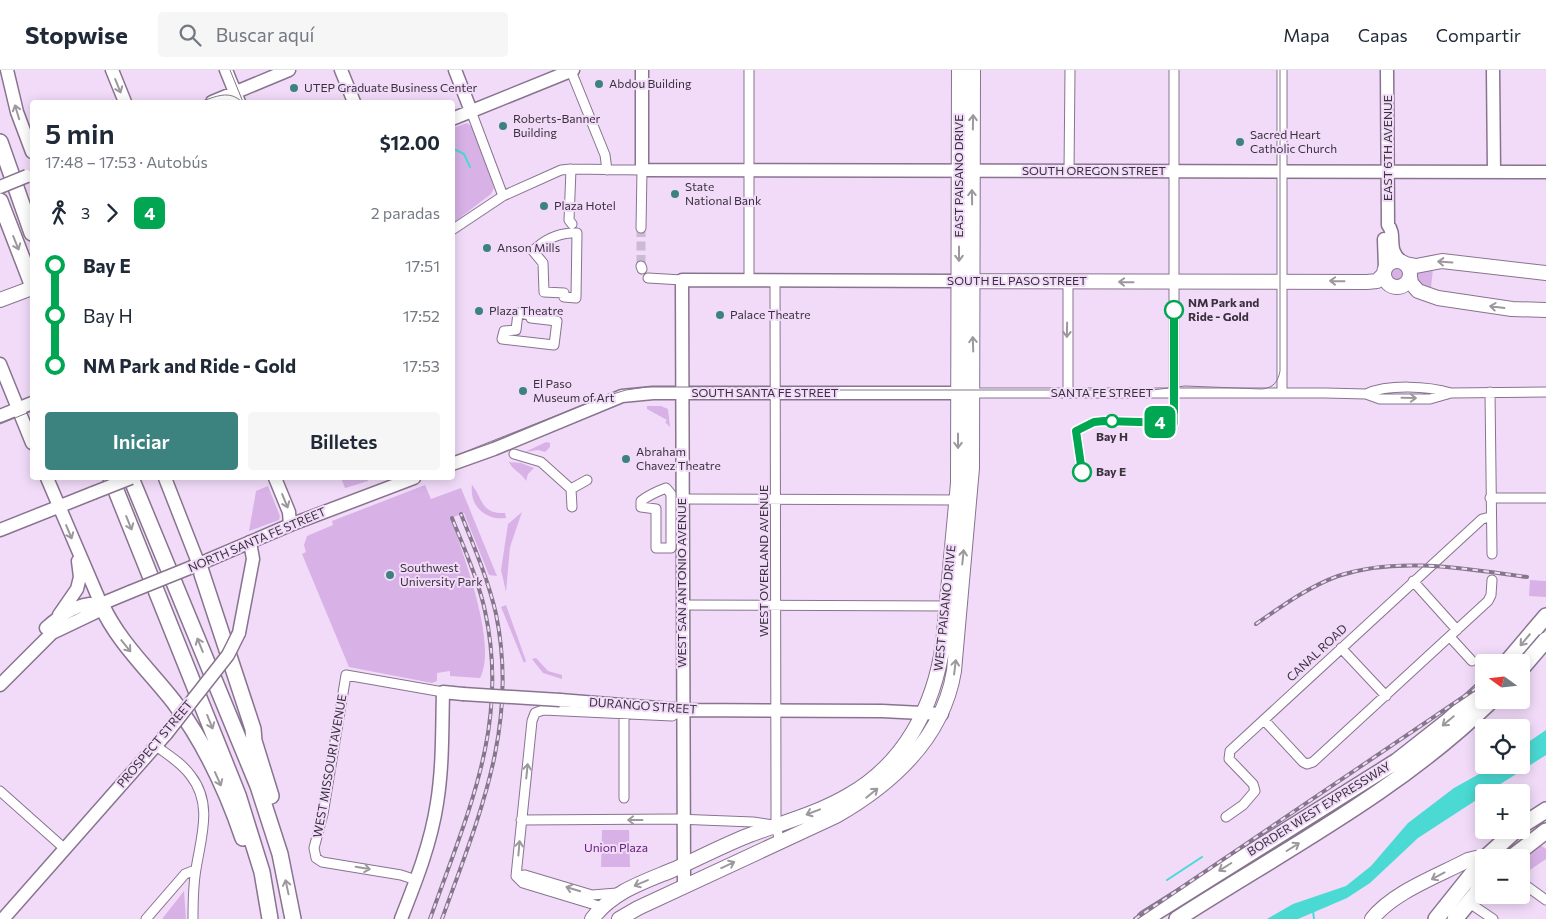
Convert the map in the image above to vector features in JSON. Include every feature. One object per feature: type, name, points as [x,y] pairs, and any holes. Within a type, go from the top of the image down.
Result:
[{"type":"highway","points":[[0,142],[30,228]]},
{"type":"highway","points":[[0,201],[30,281]]},
{"type":"highway","points":[[112,480],[238,795],[258,856],[270,919]]},
{"type":"highway","points":[[132,480],[258,786],[280,854],[292,919]]},
{"type":"highway","points":[[196,566],[253,729],[254,741],[280,832],[280,854]]},
{"type":"highway","points":[[101,604],[117,633],[159,683],[184,717],[212,764],[242,835],[263,919]]},
{"type":"highway","points":[[1514,654],[1546,616]]},
{"type":"highway","points":[[1530,659],[1546,640]]},
{"type":"highway","name":"BORDER WEST EXPRESSWAY","points":[[1145,919],[1397,761],[1448,722],[1475,696]]},
{"type":"highway","name":"BORDER WEST EXPRESSWAY","points":[[1177,919],[1368,801],[1424,761],[1482,709]]},
{"type":"highway","points":[[1530,820],[1546,810]]},
{"type":"highway","points":[[1524,849],[1544,836]]},
{"type":"highway","points":[[1498,849],[1507,839]]},
{"type":"highway","points":[[1436,919],[1475,874]]},
{"type":"highway","points":[[1455,919],[1475,893]]},
{"type":"main road","name":"EAST PAISANO DRIVE","points":[[959,70],[965,171],[965,281]]},
{"type":"main road","name":"EAST PAISANO DRIVE","points":[[965,171],[973,70]]},
{"type":"main road","points":[[1406,267],[1403,285],[1395,287],[1388,284],[1384,271],[1391,262],[1406,267],[1442,261],[1546,273]]},
{"type":"main road","points":[[1406,267],[1411,283],[1418,290],[1438,298],[1512,309],[1546,310]]},
{"type":"main road","name":"SOUTH EL PASO STREET","points":[[965,281],[1373,282],[1384,271]]},
{"type":"main road","name":"WEST PAISANO DRIVE","points":[[592,919],[602,907],[621,892],[837,802],[870,781],[900,751],[924,712],[940,668],[952,606],[963,500],[966,393],[965,281]]},
{"type":"main road","points":[[0,300],[30,287]]},
{"type":"main road","name":"WEST PAISANO DRIVE","points":[[619,919],[684,886],[836,816],[863,800],[915,754],[933,731],[950,693],[954,671],[952,606]]},
{"type":"main road","points":[[1372,919],[1379,909],[1393,900],[1468,860],[1475,858]]},
{"type":"main road","points":[[602,907],[638,908]]},
{"type":"street","points":[[0,71],[5,70],[17,112],[30,147]]},
{"type":"street","points":[[112,70],[123,100]]},
{"type":"street","points":[[226,70],[237,98]]},
{"type":"street","points":[[224,100],[237,98],[289,70]]},
{"type":"street","points":[[341,70],[353,100]]},
{"type":"street","points":[[455,70],[503,196]]},
{"type":"street","points":[[455,118],[571,70],[605,155],[607,170]]},
{"type":"street","points":[[641,228],[642,70]]},
{"type":"street","points":[[749,70],[749,280]]},
{"type":"street","points":[[1069,171],[1070,70]]},
{"type":"street","points":[[1174,70],[1174,393]]},
{"type":"street","points":[[1282,70],[1282,393]]},
{"type":"street","name":"EAST 6TH AVENUE","points":[[1387,70],[1388,225],[1391,229],[1392,250],[1406,267]]},
{"type":"street","points":[[1493,70],[1494,172]]},
{"type":"street","points":[[571,169],[569,220],[572,229],[577,233],[576,298],[564,297],[564,292],[544,292],[544,263],[533,251],[549,238],[572,229]]},
{"type":"street","points":[[455,228],[503,196],[561,170],[642,170]]},
{"type":"street","name":"SOUTH OREGON STREET","points":[[642,170],[1546,172]]},
{"type":"street","points":[[0,187],[30,175]]},
{"type":"street","name":"EAST 6TH AVENUE","points":[[1384,271],[1384,230],[1388,225]]},
{"type":"street","name":"SOUTH EL PASO STREET","points":[[648,278],[682,280],[965,281]]},
{"type":"street","name":"WEST SAN ANTONIO AVENUE","points":[[682,280],[684,886]]},
{"type":"street","name":"WEST OVERLAND AVENUE","points":[[775,280],[776,826],[780,842]]},
{"type":"street","points":[[1068,281],[1068,393]]},
{"type":"street","points":[[518,313],[531,315],[531,318],[557,321],[554,345],[502,339],[504,331],[516,330],[518,313]]},
{"type":"street","points":[[0,364],[30,438]]},
{"type":"street","name":"SANTA FE STREET","points":[[966,393],[1282,393],[1366,394],[1380,398],[1430,398],[1451,392],[1546,392]]},
{"type":"street","points":[[1490,392],[1490,517],[1492,554]]},
{"type":"street","name":"SOUTH SANTA FE STREET","points":[[455,463],[622,396],[653,393],[966,393]]},
{"type":"street","points":[[0,416],[30,403]]},
{"type":"street","points":[[514,454],[542,462],[571,489],[572,507]]},
{"type":"street","points":[[48,480],[101,604]]},
{"type":"street","points":[[0,530],[126,480]]},
{"type":"street","points":[[166,480],[196,566]]},
{"type":"street","points":[[276,480],[289,512],[290,525]]},
{"type":"street","points":[[571,489],[587,480]]},
{"type":"street","name":"NORTH SANTA FE STREET","points":[[101,604],[196,566],[389,481]]},
{"type":"street","points":[[666,488],[671,494],[671,548],[656,548],[656,509],[641,507],[642,501],[650,494],[658,494],[666,488]]},
{"type":"street","points":[[1490,498],[1546,498]]},
{"type":"street","points":[[682,499],[963,500]]},
{"type":"street","name":"CANAL ROAD","points":[[1226,817],[1244,804],[1255,791],[1253,784],[1229,759],[1229,753],[1413,581],[1482,520],[1490,517]]},
{"type":"street","name":"PROSPECT STREET","points":[[2,919],[156,746],[228,655],[239,633],[253,559],[250,542]]},
{"type":"street","points":[[14,670],[27,650],[51,624],[77,590],[80,576],[79,554]]},
{"type":"street","points":[[1264,720],[1303,762],[1307,764],[1313,762],[1488,601],[1492,595],[1492,580]]},
{"type":"street","points":[[1413,581],[1457,630]]},
{"type":"street","points":[[51,624],[72,610],[92,602],[101,604]]},
{"type":"street","points":[[0,685],[52,633],[96,612],[101,604]]},
{"type":"street","points":[[682,605],[952,606]]},
{"type":"street","points":[[1450,637],[1472,661]]},
{"type":"street","points":[[1341,648],[1386,696]]},
{"type":"street","name":"DURANGO STREET","points":[[346,675],[443,692],[683,710],[924,712],[942,714]]},
{"type":"street","name":"WEST MISSOURI AVENUE","points":[[346,675],[322,814],[314,848],[316,858],[322,862],[401,875],[416,880]]},
{"type":"street","points":[[401,919],[416,880],[437,803],[441,763],[443,692]]},
{"type":"street","points":[[516,876],[532,721],[535,713],[543,710],[624,716],[672,716],[683,710]]},
{"type":"street","points":[[624,716],[624,798]]},
{"type":"street","points":[[156,746],[191,775],[200,792],[204,821],[196,870],[193,919]]},
{"type":"street","points":[[0,790],[65,849]]},
{"type":"street","points":[[521,820],[683,820],[753,822],[776,826]]},
{"type":"street","points":[[146,919],[185,874],[196,870]]},
{"type":"street","points":[[516,876],[526,875],[592,895],[621,892]]},
{"type":"street","points":[[516,876],[523,883],[602,907]]},
{"type":"street","points":[[1530,888],[1546,900]]},
{"type":"street","points":[[1484,904],[1493,919]]},
{"type":"green space","points":[[467,123],[472,127],[494,188],[491,194],[455,221],[455,127]]},
{"type":"green space","points":[[1396,266],[1402,268],[1404,274],[1402,280],[1396,282],[1390,280],[1388,274],[1390,268]]},
{"type":"green space","points":[[1433,269],[1431,288],[1418,286],[1414,272]]},
{"type":"green space","points":[[647,406],[661,406],[668,409],[670,427],[665,422],[667,420],[647,409]]},
{"type":"green space","points":[[546,442],[550,443],[550,447],[545,452],[538,450],[525,452]]},
{"type":"green space","points":[[509,462],[521,463],[534,468],[528,474],[526,481]]},
{"type":"green space","points":[[342,480],[368,481],[345,488]]},
{"type":"green space","name":"Southwest University Park","points":[[425,485],[431,499],[461,488],[497,576],[489,575],[464,513],[451,518],[477,599],[482,622],[485,644],[484,663],[480,678],[450,676],[450,671],[437,673],[437,681],[432,683],[349,667],[302,554],[306,552],[304,545],[307,536],[333,525],[332,521]]},
{"type":"green space","points":[[472,485],[486,508],[497,513],[505,513],[506,518],[491,517],[480,510],[473,499]]},
{"type":"green space","points":[[268,486],[280,516],[279,520],[249,531],[256,491]]},
{"type":"green space","points":[[522,512],[510,547],[506,592],[501,570],[508,524]]},
{"type":"green space","points":[[1530,580],[1546,581],[1546,597],[1529,596]]},
{"type":"green space","points":[[506,605],[526,661],[524,663],[501,607]]},
{"type":"green space","points":[[536,658],[548,671],[562,675],[562,679],[543,673],[532,659]]},
{"type":"green space","name":"Union Plaza","points":[[602,830],[629,830],[630,867],[601,867]]},
{"type":"green space","points":[[1539,844],[1546,849],[1546,859],[1530,870],[1530,852]]},
{"type":"green space","points":[[184,891],[186,919],[162,919]]},
{"type":"shaded area","points":[[1546,730],[1546,755],[1530,765],[1530,741]]},
{"type":"shaded area","points":[[1479,774],[1516,774],[1501,784],[1475,784],[1475,801],[1418,838],[1370,883],[1347,898],[1298,919],[1267,919],[1293,904],[1346,886],[1371,866],[1408,823],[1454,788]]},
{"type":"waterway","points":[[455,150],[464,154],[470,167]]},
{"type":"waterway","points":[[1167,880],[1202,857]]},
{"type":"waterway","points":[[1313,911],[1314,919]]},
{"type":"tunnel","points":[[641,228],[641,266]]},
{"type":"tram line","points":[[230,70],[242,100]]},
{"type":"tram line","points":[[455,456],[603,397],[626,390],[647,387],[760,387],[786,390],[1152,390],[1185,386],[1262,389],[1272,386],[1278,378],[1280,371],[1280,70]]},
{"type":"tram line","points":[[205,100],[222,95],[232,96],[240,100]]},
{"type":"tram line","points":[[0,183],[30,171]]},
{"type":"tram line","points":[[0,424],[30,412]]},
{"type":"railway","points":[[442,919],[469,844],[492,770],[499,733],[502,694],[502,655],[496,614],[485,576],[461,514]]},
{"type":"railway","points":[[430,919],[458,843],[481,768],[488,731],[492,692],[491,653],[485,611],[475,575],[452,518]]},
{"type":"railway","points":[[1256,624],[1295,597],[1316,586],[1338,576],[1361,570],[1408,565],[1432,566],[1527,577]]},
{"type":"railway","points":[[1527,654],[1546,642]]},
{"type":"railway","points":[[1135,919],[1475,689]]},
{"type":"bus line","name":"4","points":[[1082,472],[1076,431],[1094,422],[1104,421],[1174,423],[1174,310]]},
{"type":"place","name":"Abdou Building","points":[[599,84]]},
{"type":"place","name":"UTEP Graduate Business Center","points":[[294,88]]},
{"type":"place","name":"Roberts-Banner Building","points":[[503,126]]},
{"type":"place","name":"Sacred Heart Catholic Church","points":[[1240,142]]},
{"type":"place","name":"State National Bank","points":[[675,194]]},
{"type":"place","name":"Plaza Hotel","points":[[544,206]]},
{"type":"place","name":"Anson Mills","points":[[487,248]]},
{"type":"place","name":"NM Park and Ride - Gold","points":[[1174,310]]},
{"type":"place","name":"Plaza Theatre","points":[[479,311]]},
{"type":"place","name":"Palace Theatre","points":[[720,315]]},
{"type":"place","name":"El Paso Museum of Art","points":[[523,391]]},
{"type":"place","name":"Bay H","points":[[1112,421]]},
{"type":"place","name":"Abraham Chavez Theatre","points":[[626,459]]},
{"type":"place","name":"Bay E","points":[[1082,472]]},
{"type":"place","name":"Southwest University Park","points":[[390,575]]}]
